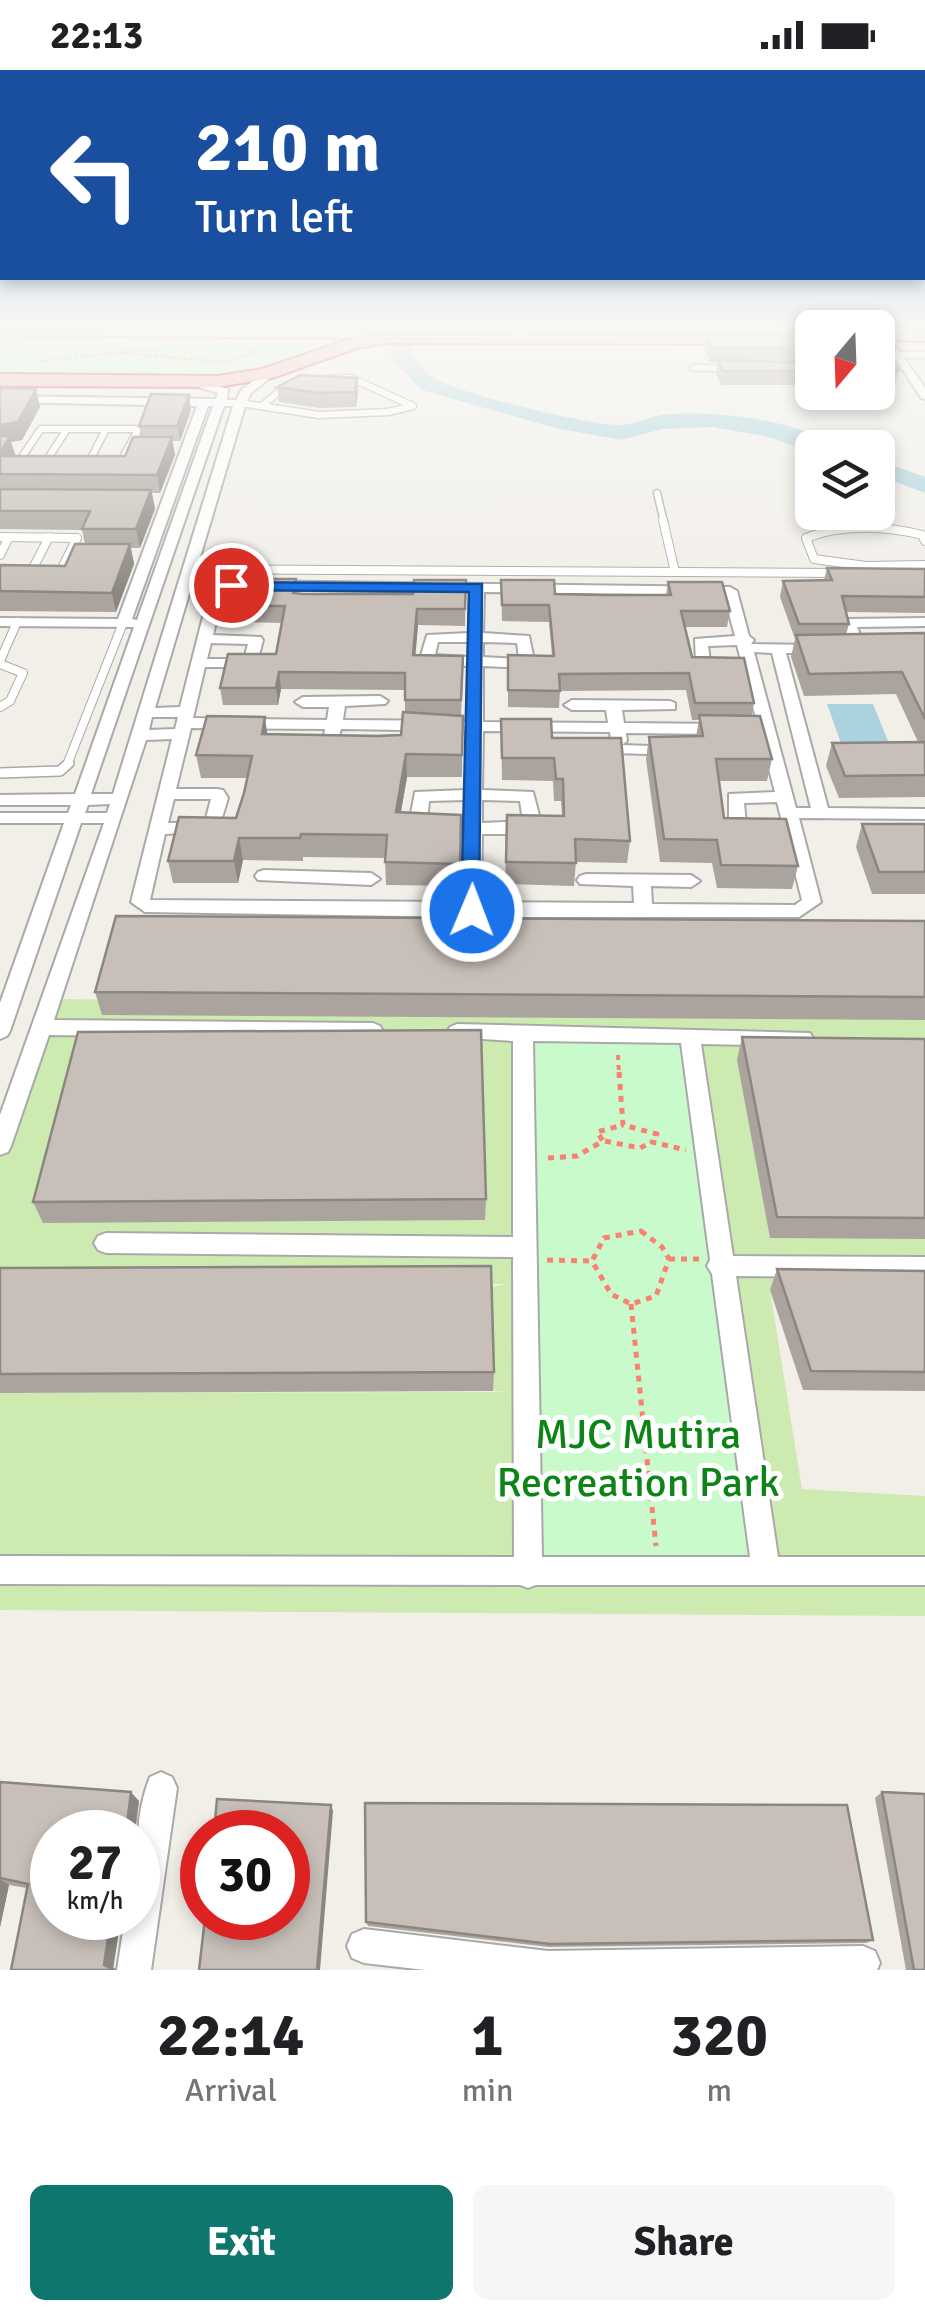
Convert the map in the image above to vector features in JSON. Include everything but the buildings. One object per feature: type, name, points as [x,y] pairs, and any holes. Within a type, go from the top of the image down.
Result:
[{"type":"street","points":[[0,1031],[78,800],[131,623],[146,556],[185,448],[202,419]]},
{"type":"street","points":[[131,623],[159,569],[185,502],[208,419]]},
{"type":"street","points":[[1,1139],[7,1106],[43,1027],[114,818],[235,419]]},
{"type":"street","points":[[148,501],[185,502]]},
{"type":"street","points":[[159,569],[188,569]]},
{"type":"street","points":[[472,911],[476,587]]},
{"type":"street","points":[[306,603],[350,595],[476,587],[608,593],[730,591],[748,644],[791,814],[812,902],[808,908],[472,911],[145,906],[140,902],[216,593],[224,588],[350,595],[394,602]]},
{"type":"street","points":[[580,598],[608,593],[643,598]]},
{"type":"street","points":[[0,622],[131,623]]},
{"type":"street","points":[[753,666],[703,664],[702,641],[778,649],[851,649],[848,624],[925,622]]},
{"type":"street","points":[[432,638],[476,638],[524,639],[528,660],[523,664],[427,659],[432,638]]},
{"type":"street","points":[[198,664],[250,662],[256,640],[204,639]]},
{"type":"street","points":[[778,649],[821,812]]},
{"type":"street","points":[[303,702],[380,701]]},
{"type":"street","points":[[330,748],[338,702]]},
{"type":"street","points":[[572,705],[670,706]]},
{"type":"street","points":[[613,705],[621,750]]},
{"type":"street","points":[[146,713],[184,723],[730,729]]},
{"type":"street","points":[[140,735],[184,723]]},
{"type":"street","points":[[749,729],[768,729]]},
{"type":"street","points":[[602,750],[677,750]]},
{"type":"street","points":[[158,828],[212,827],[220,798],[217,794],[166,794]]},
{"type":"street","points":[[527,796],[532,824],[525,828],[473,829],[422,828],[418,799],[527,796]]},
{"type":"street","points":[[0,800],[120,799]]},
{"type":"street","points":[[791,814],[923,818]]},
{"type":"street","points":[[0,818],[114,818]]},
{"type":"street","points":[[264,876],[371,879]]},
{"type":"street","points":[[308,909],[316,877]]},
{"type":"street","points":[[586,880],[692,881]]},
{"type":"street","points":[[642,880],[644,911]]},
{"type":"street","points":[[43,1027],[386,1031]]},
{"type":"street","points":[[444,1032],[827,1038]]},
{"type":"street","points":[[523,1033],[528,1574]]},
{"type":"street","points":[[690,1037],[766,1571]]},
{"type":"street","points":[[106,1243],[525,1253]]},
{"type":"street","points":[[719,1262],[925,1267]]},
{"type":"street","points":[[0,1570],[528,1574],[658,1570],[925,1571]]},
{"type":"street","points":[[134,1970],[160,1788]]},
{"type":"street","points":[[364,1946],[548,1969],[863,1963]]},
{"type":"lane","points":[[41,468],[66,429]]},
{"type":"lane","points":[[86,469],[106,429]]},
{"type":"lane","points":[[106,429],[138,430],[117,468],[13,466],[38,430],[106,429]]},
{"type":"lane","points":[[13,447],[26,447]]},
{"type":"lane","points":[[130,448],[148,448]]},
{"type":"lane","points":[[167,448],[185,448]]},
{"type":"lane","points":[[657,493],[675,572]]},
{"type":"lane","points":[[925,540],[922,535],[904,531],[818,531],[806,538],[814,559],[867,570],[925,574]]},
{"type":"lane","points":[[30,576],[49,537]]},
{"type":"lane","points":[[0,554],[4,538],[79,540],[61,572],[52,576]]},
{"type":"lane","points":[[70,556],[89,556]]},
{"type":"lane","points":[[127,556],[146,556]]},
{"type":"lane","points":[[188,569],[675,572],[867,570],[925,565]]},
{"type":"lane","points":[[15,576],[41,576]]},
{"type":"lane","points":[[0,707],[10,701],[23,673],[0,662],[17,622]]},
{"type":"lane","points":[[0,772],[60,771],[71,761],[131,623]]},
{"type":"path","points":[[616,1035],[624,1125]]},
{"type":"path","points":[[624,1125],[657,1134],[640,1148],[604,1140],[597,1132],[624,1125]]},
{"type":"path","points":[[524,1158],[577,1156],[604,1140]]},
{"type":"path","points":[[652,1142],[663,1148],[704,1149]]},
{"type":"path","points":[[592,1260],[604,1238],[640,1231],[662,1247],[670,1260]]},
{"type":"path","points":[[525,1253],[592,1260]]},
{"type":"path","points":[[592,1260],[606,1288],[621,1302],[631,1304],[656,1296],[670,1260]]},
{"type":"path","points":[[670,1260],[719,1262]]},
{"type":"path","points":[[631,1304],[658,1570]]},
{"type":"green space","points":[[53,999],[925,1007],[925,1264],[718,1259],[524,1033],[719,1266],[925,1268],[770,1290],[802,1489],[925,1496],[925,1616],[0,1610],[0,1393],[506,1392],[493,1391],[490,1287],[507,1284],[0,1289],[0,1149]]},
{"type":"green space","name":"MJC Mutira Recreation Park","points":[[523,1033],[690,1037],[766,1571],[528,1574]]},
{"type":"water","points":[[827,704],[873,704],[890,746],[842,746]]},
{"type":"waterway","points":[[548,419],[621,433],[661,422],[713,420],[795,438]]},
{"type":"waterway","points":[[895,474],[925,486]]},
{"type":"route","points":[[231,585],[476,587],[472,911]]}]
